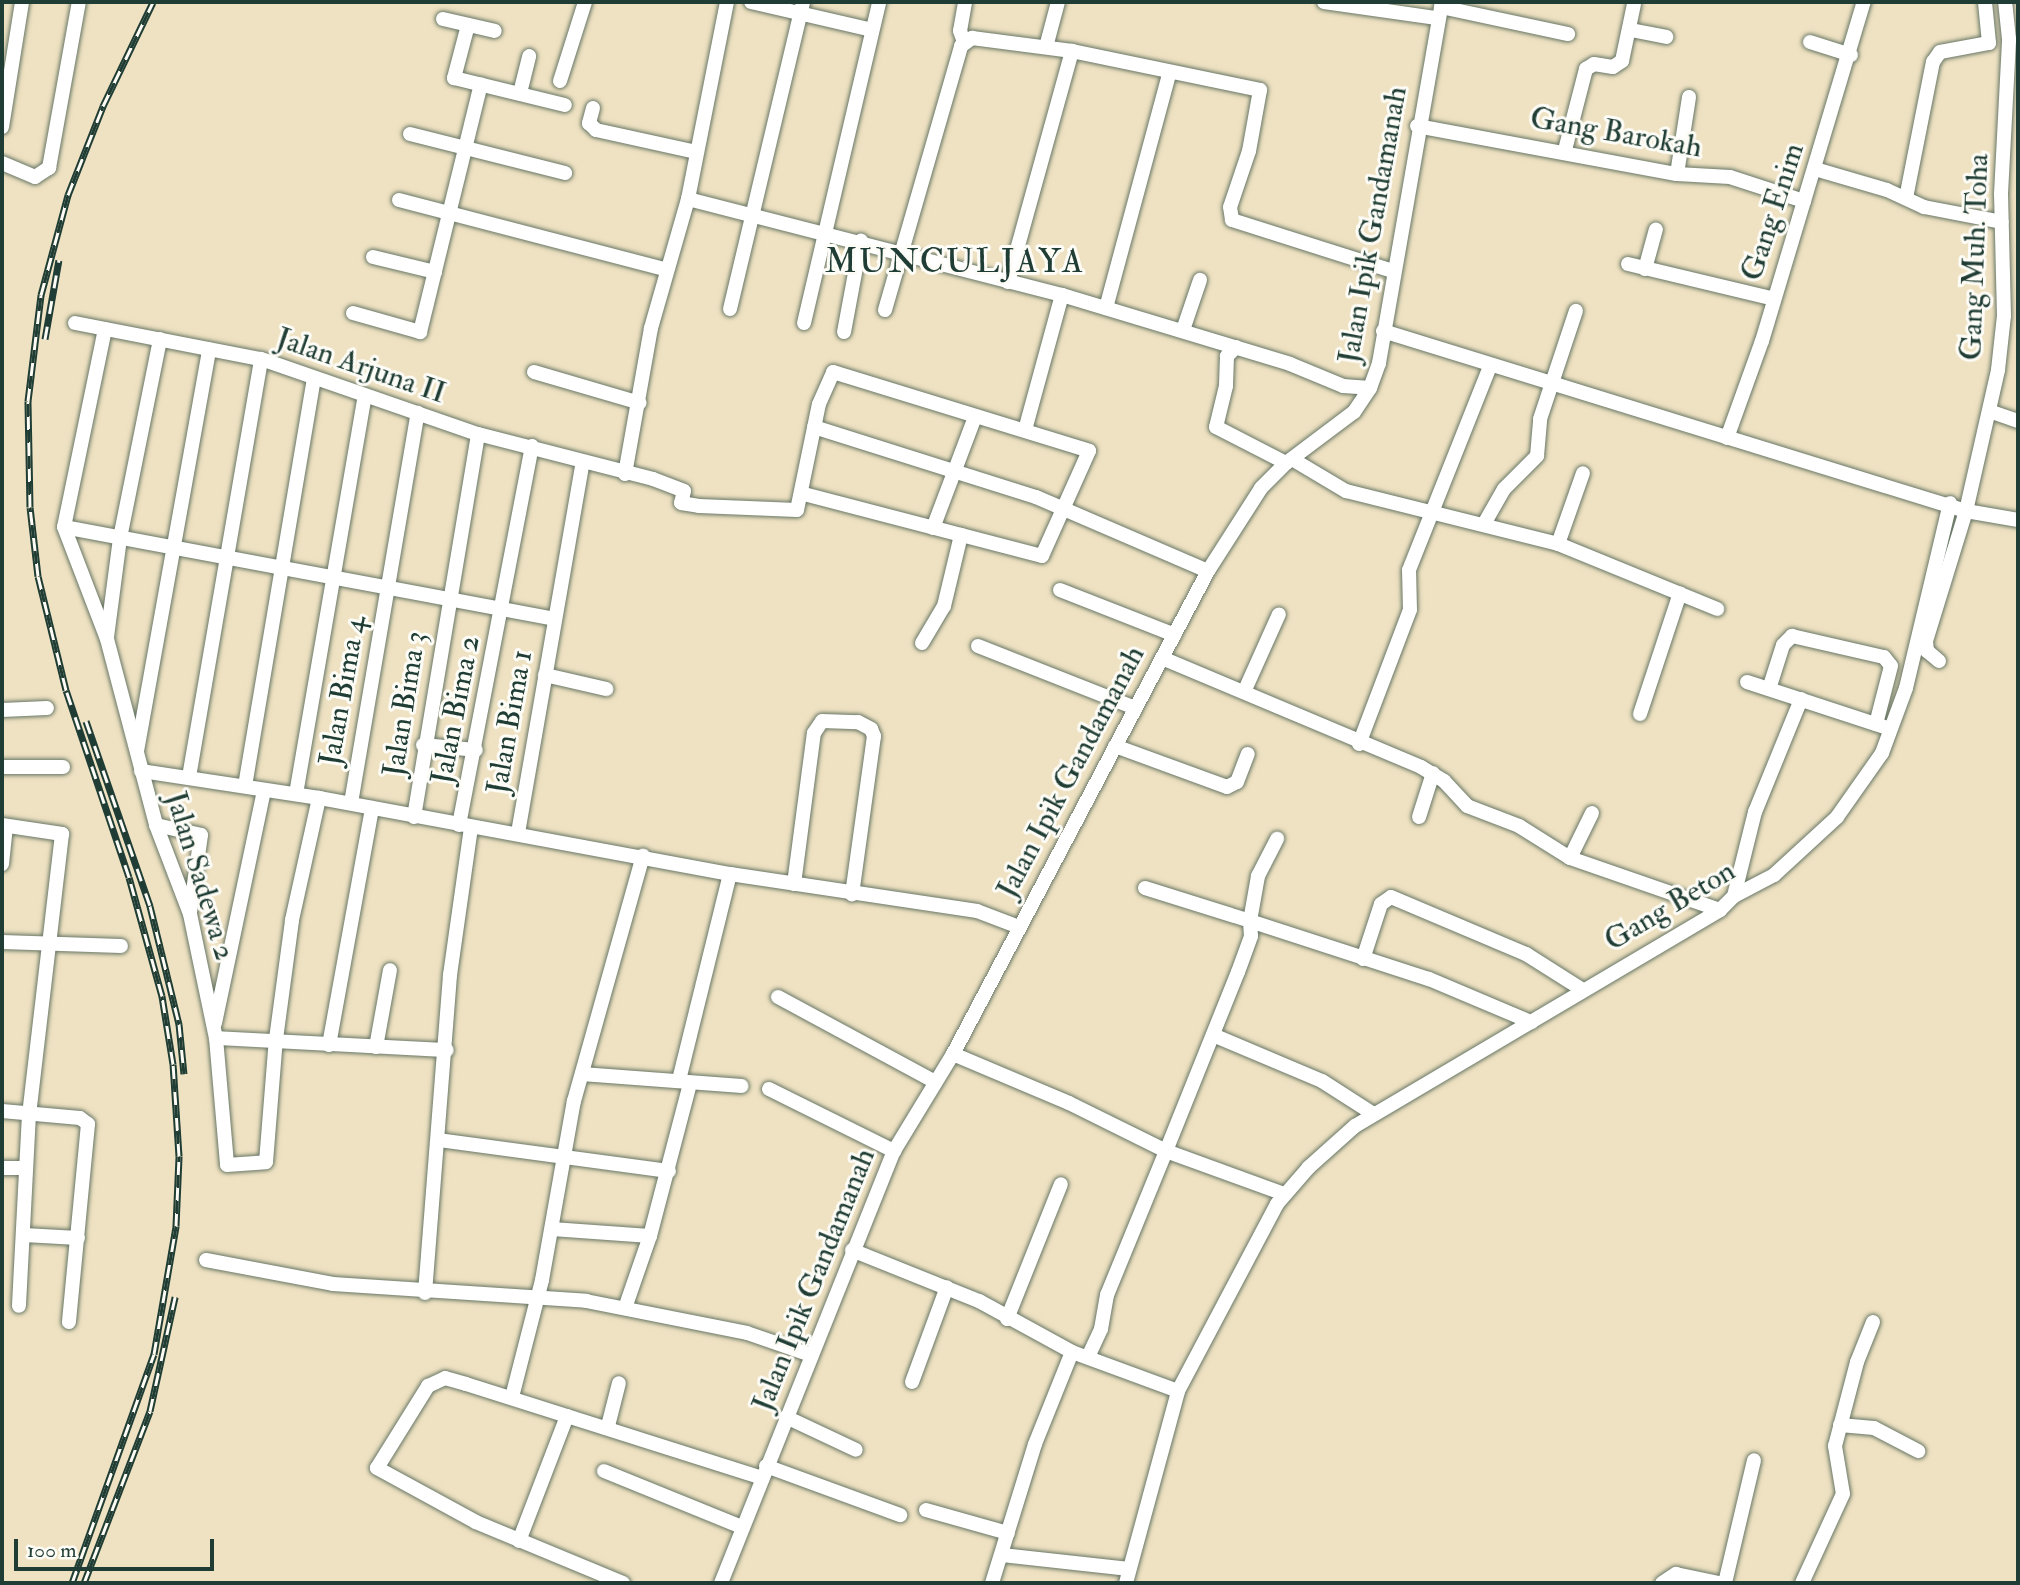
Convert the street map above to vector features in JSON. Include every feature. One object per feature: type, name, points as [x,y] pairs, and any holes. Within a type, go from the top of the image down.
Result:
[{"type":"street","points":[[2,127],[22,2]]},
{"type":"street","points":[[2,163],[35,177],[49,168],[79,2]]},
{"type":"street","points":[[560,81],[585,2]]},
{"type":"street","points":[[625,474],[640,403],[651,328],[688,199],[727,2]]},
{"type":"street","points":[[751,2],[802,7],[872,30]]},
{"type":"street","points":[[804,323],[878,2]]},
{"type":"street","points":[[885,310],[893,271],[902,252],[964,42],[960,31],[965,2]]},
{"type":"street","points":[[1046,47],[1058,2]]},
{"type":"street","points":[[1324,2],[1440,9],[1568,34]]},
{"type":"street","name":"Gang Enim","points":[[1727,438],[1762,341],[1772,298],[1851,54],[1864,2]]},
{"type":"street","points":[[1906,198],[1933,62],[1940,52],[1989,43],[1985,2]]},
{"type":"street","name":"Gang Muh. Toha","points":[[1939,661],[1927,652],[1926,641],[1966,511],[1989,411],[2004,316],[1993,220],[2009,38],[2005,2]]},
{"type":"street","points":[[1565,150],[1586,69],[1594,64],[1618,66],[1631,30],[1634,4]]},
{"type":"street","points":[[730,309],[802,7]]},
{"type":"street","name":"Jalan Ipik Gandamanah","points":[[721,1583],[852,1250],[894,1152],[953,1054],[1208,571],[1252,500],[1289,461],[1354,412],[1370,388],[1383,331],[1417,126],[1440,9]]},
{"type":"street","points":[[443,19],[495,32]]},
{"type":"street","points":[[468,25],[454,78],[565,104]]},
{"type":"street","points":[[1631,30],[1666,37]]},
{"type":"street","points":[[964,42],[972,38],[1072,51],[1262,93],[1230,207],[1236,223],[1393,271]]},
{"type":"street","points":[[1810,42],[1851,54]]},
{"type":"street","points":[[1008,282],[1072,51]]},
{"type":"street","points":[[520,93],[529,56]]},
{"type":"street","points":[[1106,309],[1169,74]]},
{"type":"street","points":[[354,313],[420,332],[481,84]]},
{"type":"street","points":[[1677,174],[1689,97]]},
{"type":"street","points":[[593,108],[589,123],[596,130],[696,152]]},
{"type":"street","name":"Gang Barokah","points":[[1417,126],[1565,150],[1677,174],[1730,177],[1804,201]]},
{"type":"street","points":[[410,134],[565,173]]},
{"type":"street","points":[[1815,169],[1906,198],[1924,207],[1993,220]]},
{"type":"street","points":[[688,199],[861,240],[1062,295],[1236,347],[1343,386],[1370,388]]},
{"type":"street","points":[[399,200],[667,270]]},
{"type":"street","points":[[1645,269],[1656,229]]},
{"type":"street","points":[[844,332],[861,240]]},
{"type":"street","points":[[373,257],[435,272]]},
{"type":"street","points":[[1628,264],[1772,298]]},
{"type":"street","points":[[1183,330],[1200,280]]},
{"type":"street","points":[[1025,430],[1062,295]]},
{"type":"street","points":[[1484,524],[1504,489],[1537,456],[1538,429],[1576,311]]},
{"type":"street","name":"Jalan Arjuna II","points":[[75,323],[261,359],[478,434],[532,446],[684,491],[681,503],[794,512],[801,493]]},
{"type":"street","points":[[105,329],[64,527],[107,639]]},
{"type":"street","points":[[1383,331],[1551,385],[1950,503],[1966,511],[2018,520]]},
{"type":"street","points":[[107,639],[120,538],[160,339]]},
{"type":"street","points":[[1236,347],[1227,356],[1226,386],[1216,427],[1346,491],[1558,544],[1717,609]]},
{"type":"street","points":[[136,756],[209,349]]},
{"type":"street","points":[[189,777],[229,558],[261,359]]},
{"type":"street","points":[[1359,744],[1410,610],[1409,570],[1490,366]]},
{"type":"street","points":[[534,372],[640,403]]},
{"type":"street","points":[[833,372],[1025,430],[1088,451],[1042,556],[801,493],[814,427],[827,380],[833,372]]},
{"type":"street","points":[[245,786],[314,378]]},
{"type":"street","points":[[296,794],[365,396]]},
{"type":"street","points":[[1989,411],[2018,421]]},
{"type":"street","name":"Jalan Bima 4","points":[[351,803],[418,413]]},
{"type":"street","points":[[933,528],[953,469],[975,417]]},
{"type":"street","points":[[814,427],[953,469],[1062,508],[1208,571]]},
{"type":"street","name":"Jalan Bima 3","points":[[414,817],[448,600],[478,434]]},
{"type":"street","name":"Jalan Bima 2","points":[[425,1293],[447,1050],[450,975],[465,826],[475,750],[532,446]]},
{"type":"street","name":"Jalan Bima 1","points":[[518,833],[583,462]]},
{"type":"street","points":[[1558,544],[1583,473]]},
{"type":"street","name":"Gang Beton","points":[[1127,1576],[1178,1391],[1260,1233],[1284,1194],[1372,1113],[1720,910],[1734,896],[1774,875],[1823,834],[1868,776],[1883,727],[1914,660],[1925,596],[1950,503]]},
{"type":"street","points":[[64,527],[282,566],[448,600],[503,606],[554,619]]},
{"type":"street","points":[[922,643],[944,606],[961,536]]},
{"type":"street","points":[[1060,590],[1175,635]]},
{"type":"street","points":[[1640,714],[1680,593]]},
{"type":"street","points":[[1244,692],[1279,614]]},
{"type":"street","points":[[1747,682],[1883,727],[1891,666],[1884,657],[1792,636],[1783,645],[1769,689]]},
{"type":"street","name":"Jalan Sadewa 2","points":[[107,639],[156,825],[190,914],[215,1033]]},
{"type":"street","points":[[978,646],[1135,708]]},
{"type":"street","points":[[1162,658],[1359,744],[1433,773],[1467,806],[1519,826],[1570,858],[1720,910]]},
{"type":"street","points":[[545,675],[606,689]]},
{"type":"street","points":[[1734,896],[1755,812],[1801,699]]},
{"type":"street","points":[[2,710],[47,708]]},
{"type":"street","points":[[794,884],[814,733],[822,721],[858,722],[872,729],[874,736],[852,894]]},
{"type":"street","points":[[424,745],[475,750]]},
{"type":"street","points":[[1115,746],[1227,787],[1237,782],[1248,754]]},
{"type":"street","points":[[2,767],[63,767]]},
{"type":"street","points":[[141,771],[351,803],[414,817],[643,855],[730,874],[977,911],[1018,927]]},
{"type":"street","points":[[1419,817],[1433,773]]},
{"type":"street","points":[[264,790],[215,1033],[227,1165],[267,1162],[276,1038],[292,920],[318,798]]},
{"type":"street","points":[[329,1045],[372,808]]},
{"type":"street","points":[[1570,858],[1592,813]]},
{"type":"street","points":[[2,864],[4,825],[49,829],[62,834],[29,1114],[19,1306]]},
{"type":"street","points":[[156,825],[201,835],[190,914]]},
{"type":"street","points":[[1088,1357],[1101,1329],[1107,1295],[1251,936],[1250,921],[1258,876],[1277,839]]},
{"type":"street","points":[[512,1398],[552,1229],[563,1156],[582,1074],[643,855]]},
{"type":"street","points":[[625,1308],[669,1171],[685,1081],[730,874]]},
{"type":"street","points":[[1145,888],[1429,979],[1531,1022]]},
{"type":"street","points":[[1363,960],[1381,904],[1391,897],[1526,954],[1583,990]]},
{"type":"street","points":[[2,942],[121,946]]},
{"type":"street","points":[[376,1047],[390,970]]},
{"type":"street","points":[[778,997],[935,1082]]},
{"type":"street","points":[[215,1033],[329,1045],[447,1050]]},
{"type":"street","points":[[1213,1035],[1322,1081],[1372,1113]]},
{"type":"street","points":[[953,1054],[1069,1103],[1166,1151],[1284,1194]]},
{"type":"street","points":[[582,1074],[742,1086]]},
{"type":"street","points":[[769,1089],[894,1152]]},
{"type":"street","points":[[2,1111],[87,1121],[69,1322]]},
{"type":"street","points":[[439,1140],[669,1171]]},
{"type":"street","points":[[2,1168],[25,1168]]},
{"type":"street","points":[[1007,1319],[1061,1184]]},
{"type":"street","points":[[552,1229],[650,1236]]},
{"type":"street","points":[[24,1235],[78,1238]]},
{"type":"street","points":[[852,1250],[947,1287],[1072,1352],[1178,1391]]},
{"type":"street","points":[[206,1260],[321,1283],[625,1308],[747,1333],[811,1355]]},
{"type":"street","points":[[912,1382],[947,1287]]},
{"type":"street","points":[[1802,1583],[1843,1494],[1844,1483],[1835,1457],[1840,1425],[1873,1322]]},
{"type":"street","points":[[992,1583],[1035,1444],[1072,1352]]},
{"type":"street","points":[[624,1583],[519,1541],[438,1502],[377,1466],[433,1382],[445,1378],[900,1515]]},
{"type":"street","points":[[608,1426],[620,1383]]},
{"type":"street","points":[[519,1541],[567,1416]]},
{"type":"street","points":[[786,1416],[856,1450]]},
{"type":"street","points":[[1840,1425],[1874,1428],[1918,1451]]},
{"type":"street","points":[[1725,1583],[1754,1460]]},
{"type":"street","points":[[604,1471],[742,1527]]},
{"type":"street","points":[[926,1510],[1008,1532]]},
{"type":"street","points":[[1002,1555],[1127,1576]]},
{"type":"street","points":[[1662,1583],[1676,1574],[1719,1583]]},
{"type":"railway","points":[[72,1583],[154,1354],[176,1226],[179,1156],[173,1064],[162,996],[129,877],[66,690],[38,576],[30,507],[28,401],[41,295],[68,195],[103,106],[153,2]]},
{"type":"railway","points":[[45,339],[59,260]]},
{"type":"railway","points":[[86,721],[150,906],[179,1024],[184,1074]]},
{"type":"railway","points":[[84,1583],[150,1411],[175,1297]]},
{"type":"district","name":"MUNCULJAYA","points":[[955,262]]}]
